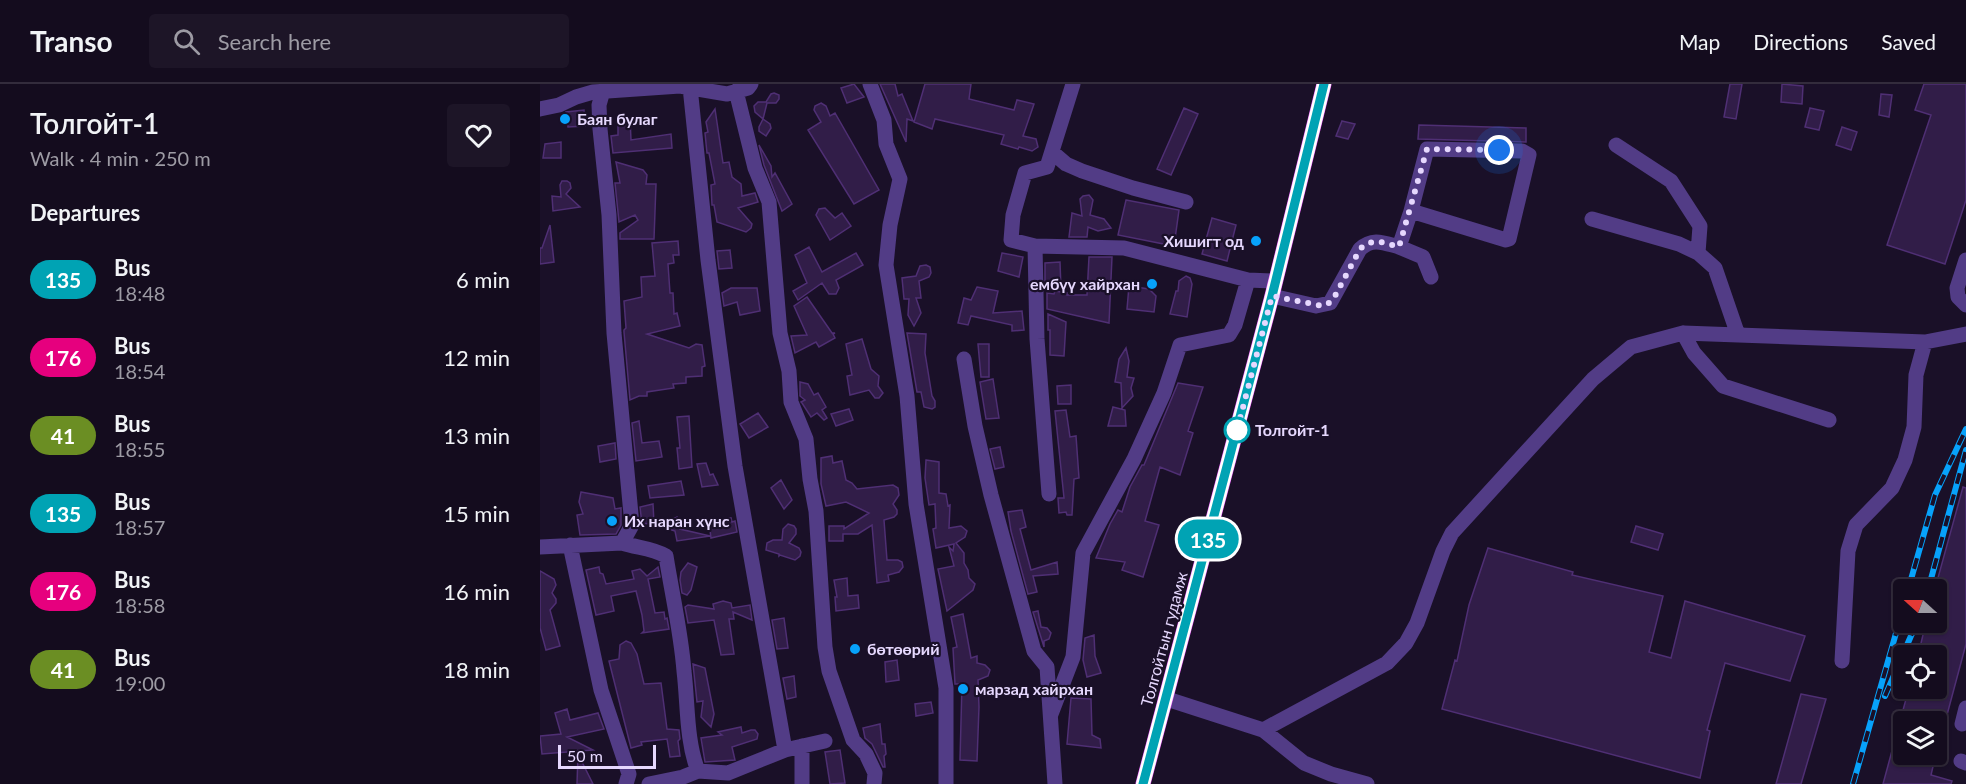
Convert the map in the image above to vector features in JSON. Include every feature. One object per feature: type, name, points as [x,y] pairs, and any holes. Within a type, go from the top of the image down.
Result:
[{"type":"main road","name":"Толгойтын гудамж","points":[[1143,784],[1274,288],[1324,84]]},
{"type":"street","points":[[540,108],[559,105],[576,90],[603,91],[680,86],[727,94],[748,88],[751,84]]},
{"type":"street","points":[[870,84],[884,120],[886,144],[900,179],[890,225],[886,265],[907,396],[916,504],[946,688],[946,784]]},
{"type":"street","points":[[1073,84],[1047,167],[1026,173],[1013,215],[1011,240],[1035,246],[1124,248],[1248,280],[1323,306],[1335,296],[1360,249],[1366,243],[1374,241],[1399,247],[1423,257],[1431,277]]},
{"type":"street","points":[[690,87],[707,248],[735,466],[785,750]]},
{"type":"street","points":[[603,91],[599,105],[600,129],[609,215],[614,333],[632,525],[622,543]]},
{"type":"street","points":[[736,91],[755,168],[769,202],[780,333],[789,372],[791,402],[806,439],[816,511],[825,647],[829,671],[853,740],[866,754],[875,773],[874,784]]},
{"type":"street","points":[[1616,145],[1671,181],[1700,226],[1698,253]]},
{"type":"street","points":[[1399,247],[1427,149],[1522,151],[1529,155],[1509,239],[1411,211]]},
{"type":"street","points":[[1052,152],[1066,164],[1082,171],[1186,202]]},
{"type":"street","points":[[1592,219],[1679,244],[1698,253],[1714,268],[1738,335]]},
{"type":"street","points":[[1035,246],[1036,339],[1049,494]]},
{"type":"street","points":[[1966,260],[1957,288],[1958,297],[1966,305]]},
{"type":"street","points":[[1051,714],[1073,657],[1083,553],[1134,459],[1164,393],[1180,345],[1229,335],[1235,325],[1248,280]]},
{"type":"street","points":[[1683,333],[1694,353],[1723,386],[1829,420]]},
{"type":"street","points":[[1263,730],[1387,663],[1406,643],[1417,623],[1443,551],[1462,520],[1593,379],[1631,347],[1683,333],[1925,342],[1966,334]]},
{"type":"street","points":[[1842,661],[1848,551],[1856,525],[1892,488],[1905,460],[1914,427],[1916,375],[1925,342]]},
{"type":"street","points":[[964,359],[975,426],[994,507],[1034,651],[1047,667],[1055,784]]},
{"type":"street","points":[[540,547],[622,543],[639,549],[653,549],[666,556],[684,669],[694,761],[698,771]]},
{"type":"street","points":[[570,545],[601,690],[629,774],[627,784]]},
{"type":"street","points":[[1167,699],[1263,730],[1304,763],[1330,774],[1367,784]]},
{"type":"street","points":[[649,784],[683,781],[698,771],[728,773],[785,750],[825,741]]},
{"type":"street","points":[[802,746],[802,784]]},
{"type":"street","points":[[741,767],[742,784]]},
{"type":"building","points":[[854,84],[864,97],[847,103],[841,88]]},
{"type":"building","points":[[880,84],[895,84],[898,96],[902,94],[913,121],[907,119],[906,142]]},
{"type":"building","points":[[925,84],[971,84],[969,99],[1014,110],[1017,100],[1034,104],[1023,136],[1036,139],[1038,147],[1032,151],[1019,147],[1018,149],[1001,144],[1004,135],[935,119],[932,129],[914,122]]},
{"type":"building","points":[[1730,84],[1742,84],[1736,119],[1724,117]]},
{"type":"building","points":[[1782,84],[1803,86],[1802,104],[1781,102]]},
{"type":"building","points":[[1924,84],[1966,84],[1966,200],[1945,264],[1887,245],[1931,115],[1915,110]]},
{"type":"building","points":[[771,94],[779,95],[776,103],[767,103],[763,119],[755,112],[754,106],[758,102],[766,102]]},
{"type":"building","points":[[1881,94],[1892,95],[1889,117],[1879,115]]},
{"type":"building","points":[[821,103],[826,106],[830,116],[835,113],[879,190],[854,204],[808,130],[821,122],[814,110],[815,106]]},
{"type":"building","points":[[1184,108],[1198,114],[1171,175],[1157,169]]},
{"type":"building","points":[[1810,108],[1824,111],[1819,130],[1805,127]]},
{"type":"building","points":[[715,109],[723,163],[729,162],[732,177],[741,184],[742,196],[755,193],[758,202],[738,208],[752,224],[746,232],[717,222],[714,205],[712,205],[711,185],[715,184],[709,153],[707,153],[705,133],[708,132],[706,122]]},
{"type":"building","points":[[584,110],[585,126],[568,127],[566,112]]},
{"type":"building","points":[[618,118],[630,118],[631,140],[671,134],[672,148],[613,153],[611,136],[618,135]]},
{"type":"building","points":[[763,119],[770,124],[771,128],[766,136],[759,131]]},
{"type":"building","points":[[1342,121],[1355,124],[1348,139],[1336,136]]},
{"type":"building","points":[[1419,125],[1526,128],[1526,142],[1418,139]]},
{"type":"building","points":[[1842,127],[1857,132],[1851,150],[1836,145]]},
{"type":"building","points":[[561,142],[561,158],[543,158],[545,144]]},
{"type":"building","points":[[759,145],[771,166],[772,177],[775,173],[792,204],[782,211],[764,165]]},
{"type":"building","points":[[616,162],[643,170],[647,175],[646,184],[656,184],[654,239],[620,239],[620,233],[638,220],[635,215],[619,222],[615,183],[620,183]]},
{"type":"building","points":[[562,181],[570,183],[571,188],[566,194],[580,207],[553,211],[552,196],[561,197]]},
{"type":"building","points":[[1089,195],[1093,200],[1090,215],[1104,219],[1111,228],[1098,231],[1088,227],[1087,237],[1069,237],[1072,213],[1082,216],[1080,199]]},
{"type":"building","points":[[1126,200],[1179,210],[1174,246],[1118,235]]},
{"type":"building","points":[[825,208],[835,218],[842,213],[851,226],[830,240],[816,215],[819,209]]},
{"type":"building","points":[[1212,218],[1236,225],[1227,261],[1202,254]]},
{"type":"building","points":[[550,225],[554,262],[540,264],[540,248],[542,248]]},
{"type":"building","points":[[678,241],[679,255],[673,255],[674,263],[668,264],[674,314],[677,313],[680,326],[647,334],[689,348],[696,344],[702,345],[705,366],[702,367],[702,376],[686,377],[686,383],[673,384],[674,388],[647,392],[647,396],[639,396],[630,400],[624,332],[626,328],[624,301],[642,297],[641,277],[655,276],[652,243]]},
{"type":"building","points":[[809,247],[822,272],[856,253],[863,265],[836,280],[839,288],[836,294],[829,294],[822,283],[798,300],[793,291],[807,283],[795,255]]},
{"type":"building","points":[[730,250],[732,268],[719,269],[717,251]]},
{"type":"building","points":[[1002,253],[1023,257],[1019,277],[998,271]]},
{"type":"building","points":[[1089,257],[1112,257],[1109,323],[1047,309],[1047,293],[1054,294],[1055,291],[1067,293],[1067,295],[1087,295]]},
{"type":"building","points":[[1060,262],[1061,289],[1046,285],[1045,280],[1045,263]]},
{"type":"building","points":[[920,266],[930,267],[931,273],[929,277],[919,281],[921,298],[916,298],[921,313],[914,326],[908,315],[909,299],[904,299],[902,278],[916,276]]},
{"type":"building","points":[[1186,276],[1190,278],[1192,284],[1187,317],[1170,314],[1179,281]]},
{"type":"building","points":[[1129,286],[1149,289],[1156,296],[1154,312],[1127,309]]},
{"type":"building","points":[[977,287],[998,291],[993,313],[1022,311],[1024,330],[1012,331],[1012,325],[971,316],[968,325],[958,323],[964,298],[971,300]]},
{"type":"building","points":[[731,288],[757,288],[760,311],[740,315],[737,302],[724,306],[722,293]]},
{"type":"building","points":[[807,297],[832,333],[835,333],[833,334],[835,338],[819,347],[816,342],[795,353],[791,336],[807,335],[794,306]]},
{"type":"building","points":[[1048,314],[1066,322],[1064,356],[1050,355]]},
{"type":"building","points":[[907,333],[926,334],[925,353],[932,396],[935,401],[935,407],[932,409],[924,407],[921,392],[917,392]]},
{"type":"building","points":[[862,339],[871,369],[879,376],[878,386],[883,393],[879,398],[875,398],[869,390],[850,395],[847,376],[852,375],[846,344]]},
{"type":"building","points":[[978,344],[989,344],[989,377],[981,377]]},
{"type":"building","points":[[1126,348],[1129,361],[1127,377],[1134,378],[1131,388],[1133,396],[1122,408],[1121,383],[1115,382],[1119,359]]},
{"type":"building","points":[[993,379],[999,418],[986,419],[980,382]]},
{"type":"building","points":[[800,382],[808,384],[814,395],[818,393],[826,407],[822,410],[827,418],[824,420],[817,413],[811,417],[801,402],[805,400],[800,396]]},
{"type":"building","points":[[1178,383],[1203,387],[1188,431],[1193,433],[1180,475],[1160,467],[1145,521],[1159,525],[1143,577],[1122,570],[1125,562],[1096,558],[1110,524],[1118,510],[1122,512],[1130,487],[1144,465]]},
{"type":"building","points":[[1071,385],[1071,404],[1058,404],[1057,386]]},
{"type":"building","points":[[1113,407],[1125,410],[1126,426],[1108,426]]},
{"type":"building","points":[[849,409],[853,420],[836,426],[831,414]]},
{"type":"building","points":[[1066,410],[1070,437],[1076,436],[1079,478],[1074,479],[1072,515],[1067,515],[1066,512],[1059,513],[1058,498],[1064,498],[1055,411]]},
{"type":"building","points":[[758,413],[768,427],[749,438],[740,424]]},
{"type":"building","points":[[689,416],[692,467],[679,469],[677,448],[680,448],[677,417]]},
{"type":"building","points":[[639,421],[642,443],[659,441],[662,457],[636,461],[632,423]]},
{"type":"building","points":[[615,443],[616,459],[600,462],[598,446]]},
{"type":"building","points":[[1000,447],[1004,467],[995,469],[990,449]]},
{"type":"building","points":[[832,456],[833,463],[842,461],[846,480],[857,489],[893,485],[898,488],[899,495],[893,504],[897,514],[884,520],[887,560],[898,560],[902,562],[903,567],[899,572],[888,575],[889,581],[877,583],[872,525],[858,534],[843,534],[843,541],[829,541],[829,526],[844,526],[844,529],[869,513],[846,502],[826,506],[821,484],[821,458]]},
{"type":"building","points":[[926,460],[939,462],[939,493],[946,494],[948,506],[950,505],[949,528],[961,526],[967,531],[965,537],[956,543],[964,553],[964,563],[969,578],[975,584],[973,590],[947,611],[938,569],[954,566],[949,547],[953,551],[954,544],[936,548],[933,529],[936,528],[935,504],[929,505],[925,478]]},
{"type":"building","points":[[706,463],[710,475],[713,474],[718,485],[702,487],[697,464]]},
{"type":"building","points":[[781,480],[792,500],[784,509],[771,488]]},
{"type":"building","points":[[681,481],[684,495],[650,498],[648,486]]},
{"type":"building","points":[[1963,487],[1966,488],[1966,644],[1947,715],[1947,711],[1903,711],[1906,699],[1947,699],[1947,645],[1921,645],[1923,633],[1947,633],[1947,579],[1938,579]]},
{"type":"building","points":[[581,492],[613,498],[615,509],[621,508],[621,525],[616,534],[580,535],[577,515],[583,514],[579,502]]},
{"type":"building","points":[[653,504],[654,523],[642,524],[640,507]]},
{"type":"building","points":[[1022,510],[1026,527],[1020,529],[1031,570],[1057,562],[1058,574],[1033,576],[1037,592],[1028,594],[1008,512]]},
{"type":"building","points":[[677,517],[680,529],[710,536],[677,541],[675,531],[669,529],[664,523]]},
{"type":"building","points":[[731,518],[732,522],[735,521],[737,532],[711,538],[709,523]]},
{"type":"building","points":[[788,524],[796,529],[796,534],[789,543],[799,548],[801,552],[795,560],[766,550],[767,543],[782,540],[783,529]]},
{"type":"building","points":[[1636,526],[1663,534],[1658,550],[1631,542]]},
{"type":"building","points":[[1488,548],[1573,572],[1572,575],[1663,596],[1649,652],[1671,658],[1685,601],[1805,636],[1790,681],[1725,663],[1707,730],[1710,731],[1700,778],[1442,709],[1455,660],[1457,661],[1469,605]]},
{"type":"building","points":[[688,563],[697,567],[691,590],[687,595],[682,593],[680,580],[681,572]]},
{"type":"building","points":[[599,567],[606,584],[634,579],[632,571],[640,569],[647,576],[658,567],[660,577],[648,579],[655,613],[664,612],[669,629],[642,633],[644,631],[642,615],[636,591],[611,596],[614,611],[596,615],[586,570]]},
{"type":"building","points":[[540,571],[554,579],[556,585],[552,593],[556,603],[550,610],[560,646],[546,650],[540,628]]},
{"type":"building","points":[[847,578],[848,596],[858,595],[859,608],[836,611],[835,597],[837,597],[834,580]]},
{"type":"building","points":[[723,601],[731,603],[732,608],[750,605],[752,620],[733,612],[734,619],[729,619],[734,654],[721,655],[714,620],[688,623],[685,607],[688,605],[714,609],[713,604]]},
{"type":"building","points":[[1038,611],[1041,627],[1047,628],[1051,633],[1049,639],[1044,641],[1044,647],[1033,612]]},
{"type":"building","points":[[963,614],[971,658],[977,656],[977,663],[985,665],[990,670],[988,676],[978,680],[977,761],[960,760],[962,684],[955,684],[953,648],[957,647],[951,617]]},
{"type":"building","points":[[784,618],[788,648],[777,649],[772,620]]},
{"type":"building","points":[[1094,635],[1095,656],[1101,673],[1087,677],[1083,660],[1085,638]]},
{"type":"building","points":[[626,641],[631,643],[637,654],[644,684],[661,683],[667,729],[679,730],[680,756],[670,757],[667,739],[641,742],[642,745],[631,748],[609,661],[619,659],[620,645]]},
{"type":"building","points":[[897,660],[899,680],[886,682],[885,662]]},
{"type":"building","points":[[693,664],[705,668],[714,714],[711,727],[701,717],[703,701],[697,702]]},
{"type":"building","points":[[794,676],[796,697],[787,699],[783,678]]},
{"type":"building","points":[[1801,694],[1826,699],[1801,784],[1776,784]]},
{"type":"building","points":[[1071,698],[1091,699],[1092,735],[1100,739],[1101,748],[1067,744]]},
{"type":"building","points":[[931,702],[933,713],[916,716],[915,704]]},
{"type":"building","points":[[567,709],[570,720],[598,713],[604,729],[567,737],[593,750],[542,754],[540,736],[561,734],[555,713]]},
{"type":"building","points":[[880,724],[882,744],[885,744],[885,767],[872,744],[865,738],[863,728]]},
{"type":"building","points":[[741,727],[742,733],[755,730],[758,734],[757,739],[732,747],[735,760],[705,762],[701,738],[722,735],[718,732]]},
{"type":"building","points":[[1893,747],[1893,765],[1933,765],[1931,775],[1952,781],[1951,784],[1883,784]]},
{"type":"building","points":[[840,750],[845,783],[830,784],[825,752]]},
{"type":"building","points":[[578,754],[593,784],[577,784]]},
{"type":"railway","points":[[1911,579],[1935,495],[1966,429]]},
{"type":"railway","points":[[1931,579],[1966,450]]},
{"type":"railway","points":[[1853,784],[1896,633]]},
{"type":"railway","points":[[1885,696],[1912,633]]},
{"type":"bus line","name":"135","points":[[1143,784],[1272,296],[1324,84]]},
{"type":"place","name":"Баян булаг","points":[[565,119]]},
{"type":"place","name":"Хишигт од","points":[[1256,241]]},
{"type":"place","name":"ембүү хайрхан","points":[[1152,284]]},
{"type":"place","name":"Толгойт-1","points":[[1237,430]]},
{"type":"place","name":"Их наран хүнс","points":[[612,521]]},
{"type":"place","name":"бөтөөрий","points":[[855,649]]},
{"type":"place","name":"марзад хайрхан","points":[[963,689]]},
{"type":"route","points":[[1237,430],[1236,434],[1272,296],[1323,306],[1335,296],[1360,249],[1366,243],[1374,241],[1399,247],[1427,149],[1499,150]]}]
